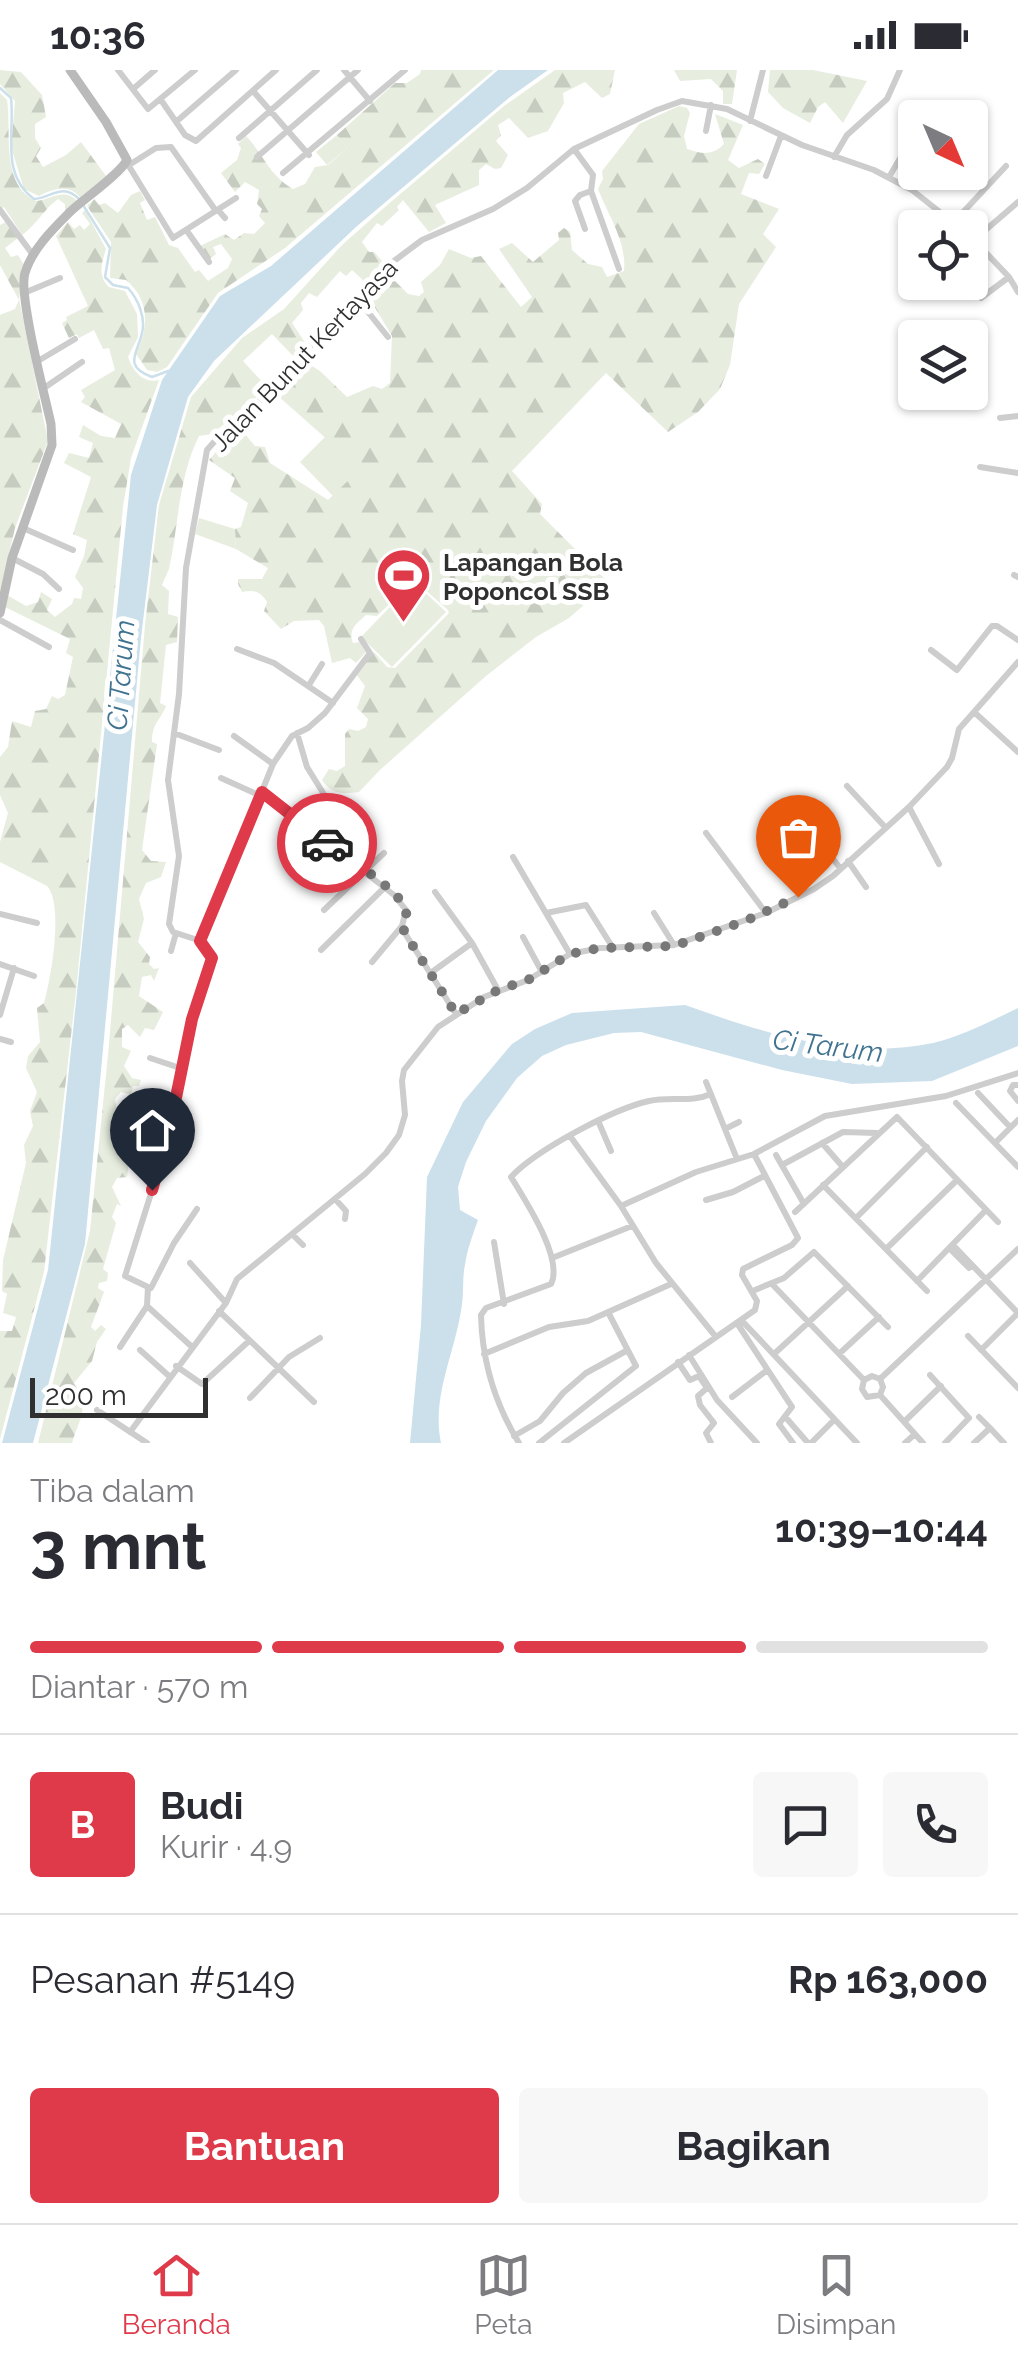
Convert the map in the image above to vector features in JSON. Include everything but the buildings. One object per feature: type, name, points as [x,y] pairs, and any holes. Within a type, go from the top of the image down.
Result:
[{"type":"street","points":[[70,70],[106,122],[171,237],[236,198]]},
{"type":"street","points":[[118,70],[148,109],[195,70]]},
{"type":"street","points":[[134,88],[156,70]]},
{"type":"street","points":[[177,120],[235,70]]},
{"type":"street","points":[[161,100],[189,140],[196,140],[276,70]]},
{"type":"street","points":[[239,138],[317,70]]},
{"type":"street","points":[[344,70],[370,102]]},
{"type":"street","points":[[256,157],[358,70]]},
{"type":"street","points":[[284,173],[405,70]]},
{"type":"street","points":[[750,120],[763,70]]},
{"type":"street","points":[[834,157],[847,135],[887,99],[900,70]]},
{"type":"street","points":[[253,91],[309,155]]},
{"type":"street","name":"Jalan Bunut Kertayasa","points":[[176,933],[168,924],[179,856],[168,788],[186,568],[207,450],[279,384],[322,330],[356,296],[411,247],[519,194],[574,149],[674,104],[711,104],[888,177],[938,210]]},
{"type":"street","points":[[706,131],[711,104]]},
{"type":"street","points":[[766,176],[781,136]]},
{"type":"street","points":[[48,647],[0,617],[12,558],[52,445],[23,293],[26,270],[87,196],[156,148],[172,147],[225,218]]},
{"type":"street","points":[[574,149],[593,175],[591,191],[620,269]]},
{"type":"street","points":[[888,177],[898,161]]},
{"type":"street","points":[[969,210],[1006,166]]},
{"type":"street","points":[[584,230],[575,201],[580,194],[591,191]]},
{"type":"street","points":[[988,225],[1018,202]]},
{"type":"street","points":[[0,210],[34,256]]},
{"type":"street","points":[[186,231],[210,262]]},
{"type":"street","points":[[988,254],[1010,277],[1018,292]]},
{"type":"street","points":[[988,293],[1010,277]]},
{"type":"street","points":[[23,293],[60,278]]},
{"type":"street","points":[[356,296],[388,337]]},
{"type":"street","points":[[38,360],[74,339]]},
{"type":"street","points":[[44,388],[82,362]]},
{"type":"street","points":[[1000,418],[1018,416]]},
{"type":"street","points":[[980,468],[1018,474]]},
{"type":"street","points":[[22,528],[73,550]]},
{"type":"street","points":[[12,558],[43,574],[59,589]]},
{"type":"street","points":[[930,650],[957,670],[992,626],[1018,640]]},
{"type":"street","points":[[200,941],[273,764],[297,733],[315,723],[333,703],[343,684],[370,653],[361,639]]},
{"type":"street","points":[[237,649],[274,663],[333,703]]},
{"type":"street","points":[[130,1432],[226,1303],[238,1279],[375,1165],[393,1143],[405,1115],[404,1070],[432,1032],[498,990],[542,972],[570,954],[674,946],[766,913],[814,889],[909,807],[947,767],[956,735],[1015,673],[1018,662]]},
{"type":"street","points":[[309,685],[322,664]]},
{"type":"street","points":[[974,712],[1018,752]]},
{"type":"street","points":[[174,733],[219,750]]},
{"type":"street","points":[[297,733],[307,767],[325,796],[304,825]]},
{"type":"street","points":[[234,736],[273,764]]},
{"type":"street","points":[[221,778],[261,794],[364,870],[406,910],[402,926],[372,962]]},
{"type":"street","points":[[847,786],[885,828]]},
{"type":"street","points":[[909,807],[938,864]]},
{"type":"street","points":[[804,821],[840,868]]},
{"type":"street","points":[[706,833],[766,913]]},
{"type":"street","points":[[324,910],[384,853]]},
{"type":"street","points":[[513,857],[570,954]]},
{"type":"street","points":[[848,861],[866,887]]},
{"type":"street","points":[[321,950],[386,888]]},
{"type":"street","points":[[435,892],[472,943],[498,990]]},
{"type":"street","points":[[546,913],[586,905],[613,948]]},
{"type":"street","points":[[654,913],[674,946]]},
{"type":"street","points":[[0,914],[37,924]]},
{"type":"street","points":[[402,926],[456,1014]]},
{"type":"street","points":[[150,1290],[125,1276],[168,1138],[180,1068],[212,958],[200,941],[176,933],[171,951]]},
{"type":"street","points":[[523,937],[542,972]]},
{"type":"street","points":[[432,972],[472,943]]},
{"type":"street","points":[[0,964],[34,976]]},
{"type":"street","points":[[0,1015],[14,968]]},
{"type":"street","points":[[0,1038],[11,1042]]},
{"type":"street","points":[[150,1058],[180,1068]]},
{"type":"street","points":[[621,1206],[696,1172],[754,1154],[824,1116],[919,1102],[1018,1073]]},
{"type":"street","points":[[706,1082],[737,1159]]},
{"type":"street","points":[[1018,1085],[1010,1090],[1018,1101]]},
{"type":"street","points":[[978,1093],[1010,1127]]},
{"type":"street","points":[[626,1351],[578,1379],[540,1421],[516,1439],[497,1400],[484,1354],[482,1313],[554,1282],[552,1258],[532,1208],[511,1177],[570,1136],[648,1101],[694,1099],[711,1094]]},
{"type":"street","points":[[956,1103],[1018,1167]]},
{"type":"street","points":[[794,1212],[894,1118],[900,1118],[998,1222]]},
{"type":"street","points":[[995,1143],[1018,1120]]},
{"type":"street","points":[[725,1129],[739,1122]]},
{"type":"street","points":[[599,1123],[611,1151]]},
{"type":"street","points":[[782,1165],[843,1132],[879,1133]]},
{"type":"street","points":[[570,1136],[671,1284],[716,1337]]},
{"type":"street","points":[[822,1143],[842,1166]]},
{"type":"street","points":[[856,1218],[926,1146]]},
{"type":"street","points":[[564,1443],[689,1354],[740,1323],[757,1305],[742,1269],[798,1241],[754,1154]]},
{"type":"street","points":[[776,1155],[804,1204]]},
{"type":"street","points":[[706,1200],[734,1192],[764,1176]]},
{"type":"street","points":[[886,1250],[957,1180]]},
{"type":"street","points":[[823,1185],[927,1292]]},
{"type":"street","points":[[335,1199],[346,1212],[345,1219]]},
{"type":"street","points":[[120,1346],[146,1306],[174,1243],[197,1209]]},
{"type":"street","points":[[917,1281],[986,1210]]},
{"type":"street","points":[[552,1258],[632,1226]]},
{"type":"street","points":[[292,1234],[302,1245]]},
{"type":"street","points":[[494,1242],[504,1304]]},
{"type":"street","points":[[951,1247],[1017,1314],[981,1350]]},
{"type":"street","points":[[755,1290],[797,1269],[811,1249],[888,1328]]},
{"type":"street","points":[[880,1379],[1018,1249]]},
{"type":"street","points":[[190,1263],[226,1303]]},
{"type":"street","points":[[484,1354],[549,1328],[588,1320],[671,1284]]},
{"type":"street","points":[[772,1284],[864,1380]]},
{"type":"street","points":[[774,1354],[848,1286]]},
{"type":"street","points":[[146,1306],[192,1346]]},
{"type":"street","points":[[220,1311],[314,1402]]},
{"type":"street","points":[[539,1443],[636,1366],[608,1312]]},
{"type":"street","points":[[840,1353],[879,1317]]},
{"type":"street","points":[[740,1323],[857,1443]]},
{"type":"street","points":[[740,1323],[792,1407],[779,1424],[788,1441]]},
{"type":"street","points":[[968,1336],[1016,1382]]},
{"type":"street","points":[[250,1398],[295,1352],[320,1338]]},
{"type":"street","points":[[176,1366],[202,1384],[249,1341]]},
{"type":"street","points":[[140,1350],[169,1376]]},
{"type":"street","points":[[689,1354],[718,1400],[756,1442]]},
{"type":"street","points":[[678,1362],[690,1380],[699,1376],[707,1388],[698,1396],[714,1423],[706,1433],[710,1443]]},
{"type":"street","points":[[732,1397],[767,1370]]},
{"type":"street","points":[[930,1375],[969,1418],[945,1443]]},
{"type":"street","points":[[864,1380],[872,1376],[880,1379],[880,1395]]},
{"type":"street","points":[[864,1380],[862,1389],[867,1397],[880,1395]]},
{"type":"street","points":[[904,1421],[940,1386]]},
{"type":"street","points":[[880,1395],[922,1443]]},
{"type":"street","points":[[97,1410],[147,1443]]},
{"type":"street","points":[[979,1417],[1004,1443]]},
{"type":"street","points":[[788,1420],[809,1443],[834,1420]]},
{"type":"street","points":[[974,1443],[990,1428]]},
{"type":"street","points":[[579,1433],[586,1443]]},
{"type":"street","points":[[905,1443],[915,1434]]},
{"type":"green space","points":[[0,70],[21,72],[42,95],[46,117],[35,124],[35,138],[41,148],[36,156],[43,167],[81,142],[106,176],[81,199],[67,189],[39,196],[24,189],[11,147],[15,101],[0,84]]},
{"type":"green space","points":[[421,70],[494,70],[285,248],[218,293],[167,367],[157,372],[147,370],[136,354],[145,324],[140,296],[126,280],[110,278],[111,242],[87,206],[94,199],[118,213],[131,195],[140,191],[147,220],[155,217],[169,245],[178,248],[195,272],[199,270],[208,281],[228,268],[232,259],[221,244],[213,247],[216,254],[210,259],[200,246],[225,234],[234,240],[244,233],[254,234],[265,223],[259,216],[259,190],[245,182],[235,192],[221,173],[237,160],[241,148],[238,144],[246,136],[272,171],[293,189],[305,184],[315,167],[328,165],[347,148],[337,135],[395,83],[407,83]]},
{"type":"green space","points":[[555,70],[615,70],[610,94],[602,98],[585,82],[563,93],[564,103],[548,131],[528,138],[509,118],[498,125],[501,135],[496,141],[508,155],[501,168],[486,164],[479,170],[479,185],[435,205],[446,223],[429,232],[403,200],[399,210],[382,226],[377,223],[362,242],[384,263],[365,282],[352,270],[346,276],[340,271],[317,297],[309,293],[301,303],[303,310],[292,323],[306,344],[295,358],[272,334],[243,361],[268,388],[212,434],[199,436],[192,452],[169,569],[162,585],[169,591],[168,614],[178,617],[177,642],[166,645],[160,703],[166,706],[152,736],[152,742],[157,744],[142,850],[151,861],[166,862],[161,877],[146,883],[139,899],[144,919],[138,942],[150,957],[149,964],[159,968],[154,981],[151,975],[142,977],[139,996],[163,1012],[154,1030],[145,1028],[140,1037],[128,1025],[122,1029],[122,1047],[131,1051],[124,1066],[132,1078],[141,1080],[139,1086],[133,1086],[131,1095],[121,1092],[115,1099],[117,1112],[123,1110],[129,1115],[120,1129],[121,1140],[136,1139],[143,1150],[135,1152],[127,1177],[117,1178],[112,1187],[121,1206],[117,1204],[112,1217],[116,1223],[103,1269],[108,1273],[107,1281],[99,1283],[98,1288],[104,1292],[91,1327],[95,1331],[101,1325],[106,1329],[97,1342],[92,1361],[74,1383],[83,1406],[72,1443],[38,1443],[90,1231],[159,505],[191,397],[242,338],[284,309],[342,245],[504,106]]},
{"type":"green space","points":[[674,70],[737,70],[732,104],[723,104],[723,91],[711,79],[680,81]]},
{"type":"green space","points":[[770,70],[813,70],[867,81],[843,123],[825,102],[810,123],[783,108],[768,92]]},
{"type":"green space","points":[[0,93],[7,100],[10,156],[17,183],[36,201],[67,195],[77,201],[65,212],[65,204],[58,199],[22,235],[4,207],[0,209]]},
{"type":"green space","points":[[679,106],[690,113],[684,136],[687,149],[692,151],[711,152],[724,144],[715,114],[743,125],[728,160],[739,168],[758,159],[765,164],[759,174],[749,173],[741,194],[779,209],[763,234],[776,247],[739,304],[730,365],[720,389],[698,412],[668,432],[606,373],[512,471],[542,504],[540,514],[609,583],[569,618],[536,637],[486,676],[359,792],[334,791],[322,780],[329,769],[337,771],[345,766],[345,734],[349,729],[358,731],[366,727],[368,719],[357,708],[365,686],[356,674],[374,652],[387,667],[395,668],[448,610],[414,580],[377,616],[366,615],[354,627],[353,643],[360,642],[366,652],[356,663],[350,658],[332,663],[324,626],[319,620],[294,621],[281,629],[264,611],[267,602],[262,596],[254,591],[242,592],[238,579],[262,579],[268,568],[236,549],[235,529],[241,527],[248,503],[230,491],[235,478],[209,460],[244,420],[244,433],[255,446],[265,447],[270,463],[328,500],[356,473],[356,465],[277,395],[304,361],[347,397],[373,386],[382,389],[390,383],[392,336],[371,301],[373,291],[391,277],[408,294],[419,296],[424,292],[421,282],[440,265],[449,249],[471,258],[481,256],[521,307],[532,297],[499,249],[512,243],[533,262],[559,240],[558,233],[564,228],[570,232],[572,250],[588,264],[602,267],[607,277],[624,271],[620,239],[598,189],[602,171],[639,124]]},
{"type":"green space","points":[[337,135],[347,148],[327,165],[316,152]]},
{"type":"green space","points":[[85,210],[106,249],[103,278],[109,287],[125,291],[137,314],[138,337],[128,357],[130,362],[143,378],[159,380],[131,458],[123,507],[76,992],[44,1272],[0,1439],[0,1331],[12,1331],[16,1317],[3,1313],[7,1294],[2,1291],[3,1260],[26,1163],[24,1145],[33,1126],[30,1111],[37,1092],[26,1068],[28,1056],[40,1042],[37,1008],[44,1003],[53,960],[55,908],[47,886],[0,862],[0,842],[8,813],[0,795],[0,757],[8,747],[12,721],[31,727],[35,711],[46,709],[52,696],[58,699],[65,695],[73,657],[66,653],[70,639],[5,607],[7,595],[26,606],[38,602],[41,592],[52,599],[47,610],[55,617],[74,598],[81,599],[83,588],[75,577],[87,540],[73,534],[91,477],[64,463],[69,453],[89,458],[93,443],[79,437],[83,425],[101,436],[115,438],[121,424],[81,402],[85,397],[81,390],[115,370],[109,348],[103,349],[94,330],[79,338],[77,334],[69,338],[62,323],[88,306],[56,236],[68,222],[74,229],[80,225],[84,230],[90,224],[82,213]]},
{"type":"green space","points":[[6,222],[18,238],[5,248],[11,257],[18,255],[24,265],[19,299],[48,441],[15,528],[0,593],[0,315],[15,309],[19,300],[0,265],[0,225]]},
{"type":"green space","points":[[326,436],[356,465],[357,473],[333,496],[300,462]]},
{"type":"green space","points":[[199,518],[235,529],[236,549],[195,534]]},
{"type":"green space","points":[[414,582],[446,612],[392,667],[361,637]]},
{"type":"water","name":"Ci Tarum","points":[[498,70],[548,70],[510,97],[356,227],[214,361],[188,397],[157,505],[141,638],[85,1244],[33,1443],[2,1443],[48,1270],[131,475],[162,380],[220,296],[271,266]]},
{"type":"water","name":"Ci Tarum","points":[[685,1005],[776,1034],[869,1049],[933,1043],[1018,1008],[1018,1046],[932,1081],[852,1084],[782,1070],[641,1032],[614,1033],[566,1045],[542,1056],[517,1078],[486,1121],[466,1162],[458,1187],[460,1210],[478,1220],[466,1259],[459,1322],[439,1408],[441,1443],[410,1443],[421,1325],[427,1177],[463,1102],[512,1044],[535,1029],[572,1013]]},
{"type":"waterway","points":[[0,88],[11,98],[11,152],[23,189],[34,199],[62,191],[79,199]]},
{"type":"waterway","points":[[83,205],[110,248],[105,277],[113,285],[128,288],[140,309],[143,327],[134,358],[137,368],[152,377],[171,370]]},
{"type":"way so far","points":[[327,843],[403,905],[406,916],[402,926],[406,935],[456,1014],[498,990],[528,980],[570,954],[600,948],[674,946],[766,913],[798,897]]},
{"type":"place","name":"Lapangan Bola Poponcol SSB","points":[[404,625]]},
{"type":"route","points":[[152,1190],[165,1149],[192,1019],[212,958],[200,941],[262,792],[327,843]]}]
